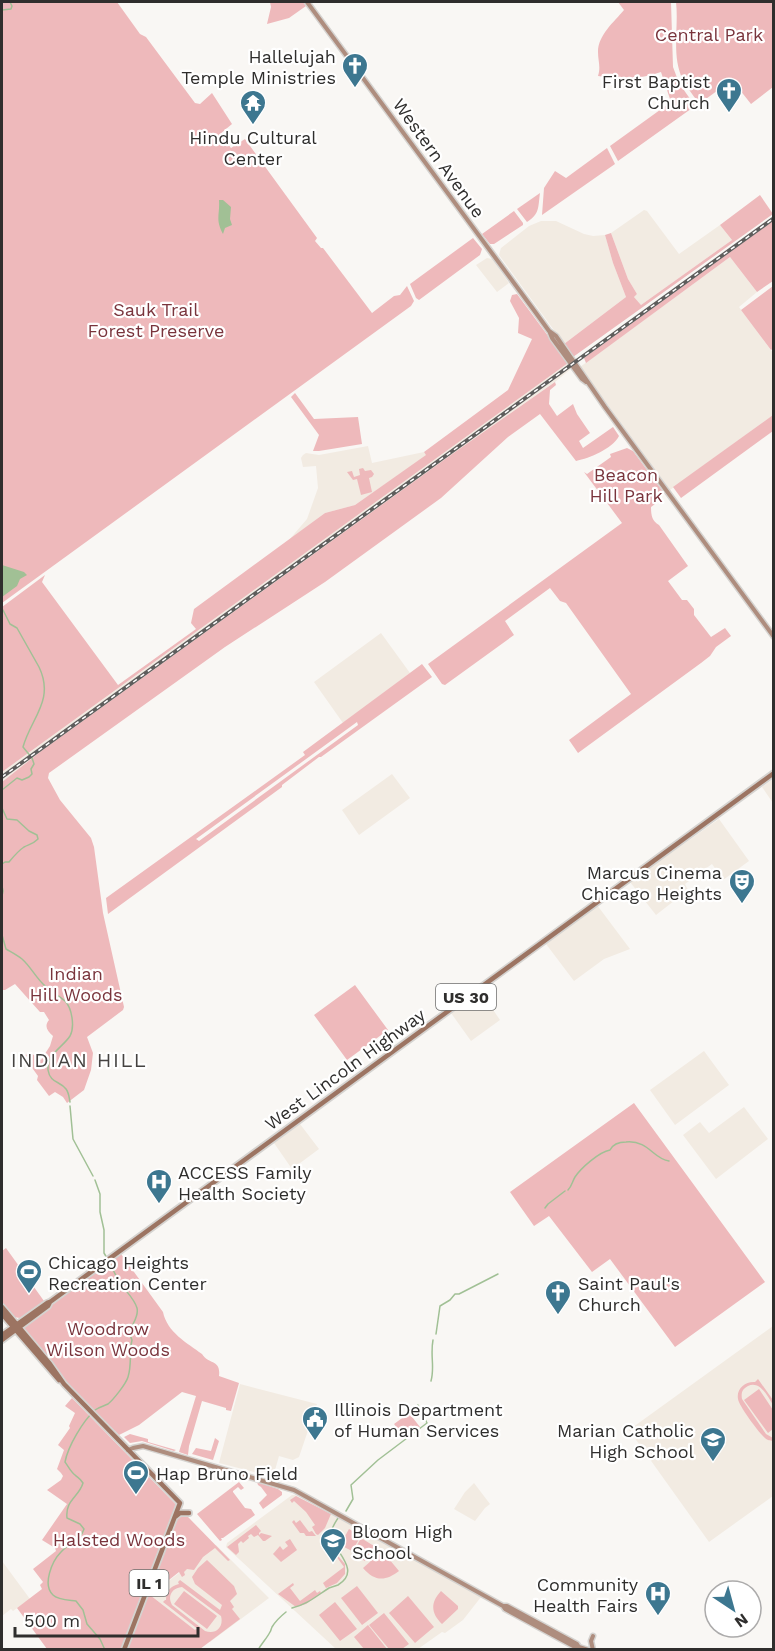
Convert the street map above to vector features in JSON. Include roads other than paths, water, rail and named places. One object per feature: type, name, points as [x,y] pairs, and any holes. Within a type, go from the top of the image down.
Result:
[{"type":"main road","name":"Western Avenue","points":[[307,2],[582,379],[589,385],[774,637]]},
{"type":"main road","name":"West Lincoln Highway","points":[[16,1327],[48,1306],[50,1302],[105,1261],[774,772]]},
{"type":"main road","name":"IL 1","points":[[2,1307],[56,1378],[180,1503],[124,1650]]},
{"type":"main road","name":"IL 1","points":[[2,1314],[16,1327]]},
{"type":"main road","name":"US 30","points":[[2,1335],[16,1327]]},
{"type":"main road","name":"US 30","points":[[2,1340],[16,1327]]},
{"type":"main road","points":[[128,1450],[143,1446],[294,1490],[503,1606],[530,1618],[577,1644],[580,1648]]},
{"type":"main road","points":[[175,1517],[180,1513],[189,1512]]},
{"type":"main road","points":[[503,1606],[505,1610],[566,1643],[588,1650]]},
{"type":"main road","points":[[593,1636],[591,1641],[593,1650]]},
{"type":"main road","points":[[566,1643],[568,1650]]},
{"type":"waterway","points":[[2,10],[11,9],[10,2]]},
{"type":"waterway","points":[[2,790],[17,778],[22,780],[32,774],[31,769],[34,764],[23,747],[40,708],[44,689],[39,667],[17,628],[10,624],[3,610]]},
{"type":"waterway","points":[[2,808],[7,819],[17,820],[37,835],[38,839],[22,849],[9,862],[2,864]]},
{"type":"waterway","points":[[2,886],[2,896]]},
{"type":"waterway","points":[[2,935],[6,949],[22,959],[43,984],[65,1001],[69,1008],[72,1032],[50,1059],[48,1070],[53,1080],[64,1086],[70,1102]]},
{"type":"waterway","points":[[70,1106],[73,1139],[93,1176]]},
{"type":"waterway","points":[[568,1190],[575,1177],[586,1165],[619,1143],[640,1144],[669,1161]]},
{"type":"waterway","points":[[95,1180],[100,1194],[104,1253],[107,1258]]},
{"type":"waterway","points":[[545,1208],[565,1191]]},
{"type":"waterway","points":[[105,1650],[100,1639],[87,1624],[83,1610],[76,1601],[55,1597],[50,1591],[48,1579],[58,1556],[80,1537],[84,1529],[80,1524],[67,1518],[68,1507],[83,1483],[65,1462],[69,1449],[95,1410],[108,1404],[125,1384],[129,1372],[132,1340],[130,1331],[137,1308],[109,1262]]},
{"type":"waterway","points":[[436,1334],[440,1306],[455,1294],[498,1274]]},
{"type":"waterway","points":[[431,1381],[433,1340]]},
{"type":"waterway","points":[[346,1511],[353,1499],[351,1485],[378,1460],[427,1423],[418,1405]]},
{"type":"waterway","points":[[292,1608],[307,1602],[345,1579],[348,1573],[347,1567],[331,1535],[338,1518]]},
{"type":"waterway","points":[[258,1650],[273,1625],[286,1612]]},
{"type":"railway","points":[[2,777],[774,218]]},
{"type":"place","name":"Hallelujah Temple Ministries","points":[[355,89]]},
{"type":"place","name":"First Baptist Church","points":[[729,114]]},
{"type":"place","name":"Hindu Cultural Center","points":[[253,126]]},
{"type":"place","name":"Marcus Cinema Chicago Heights","points":[[742,905]]},
{"type":"place","name":"ACCESS Family Health Society","points":[[159,1205]]},
{"type":"place","name":"Chicago Heights Recreation Center","points":[[29,1295]]},
{"type":"place","name":"Saint Paul's Church","points":[[558,1316]]},
{"type":"place","name":"Illinois Department of Human Services","points":[[315,1442]]},
{"type":"place","name":"Marian Catholic High School","points":[[713,1463]]},
{"type":"place","name":"Hap Bruno Field","points":[[136,1496]]},
{"type":"place","name":"Bloom High School","points":[[333,1564]]},
{"type":"place","name":"Community Health Fairs","points":[[658,1617]]},
{"type":"district","name":"INDIAN HILL","points":[[79,1060]]},
{"type":"park label","name":"Central Park","points":[[709,34]]},
{"type":"park label","name":"Sauk Trail Forest Preserve","points":[[156,319]]},
{"type":"park label","name":"Beacon Hill Park","points":[[626,484]]},
{"type":"park label","name":"Indian Hill Woods","points":[[76,983]]},
{"type":"park label","name":"Woodrow Wilson Woods","points":[[108,1338]]},
{"type":"park label","name":"Halsted Woods","points":[[119,1539]]}]
